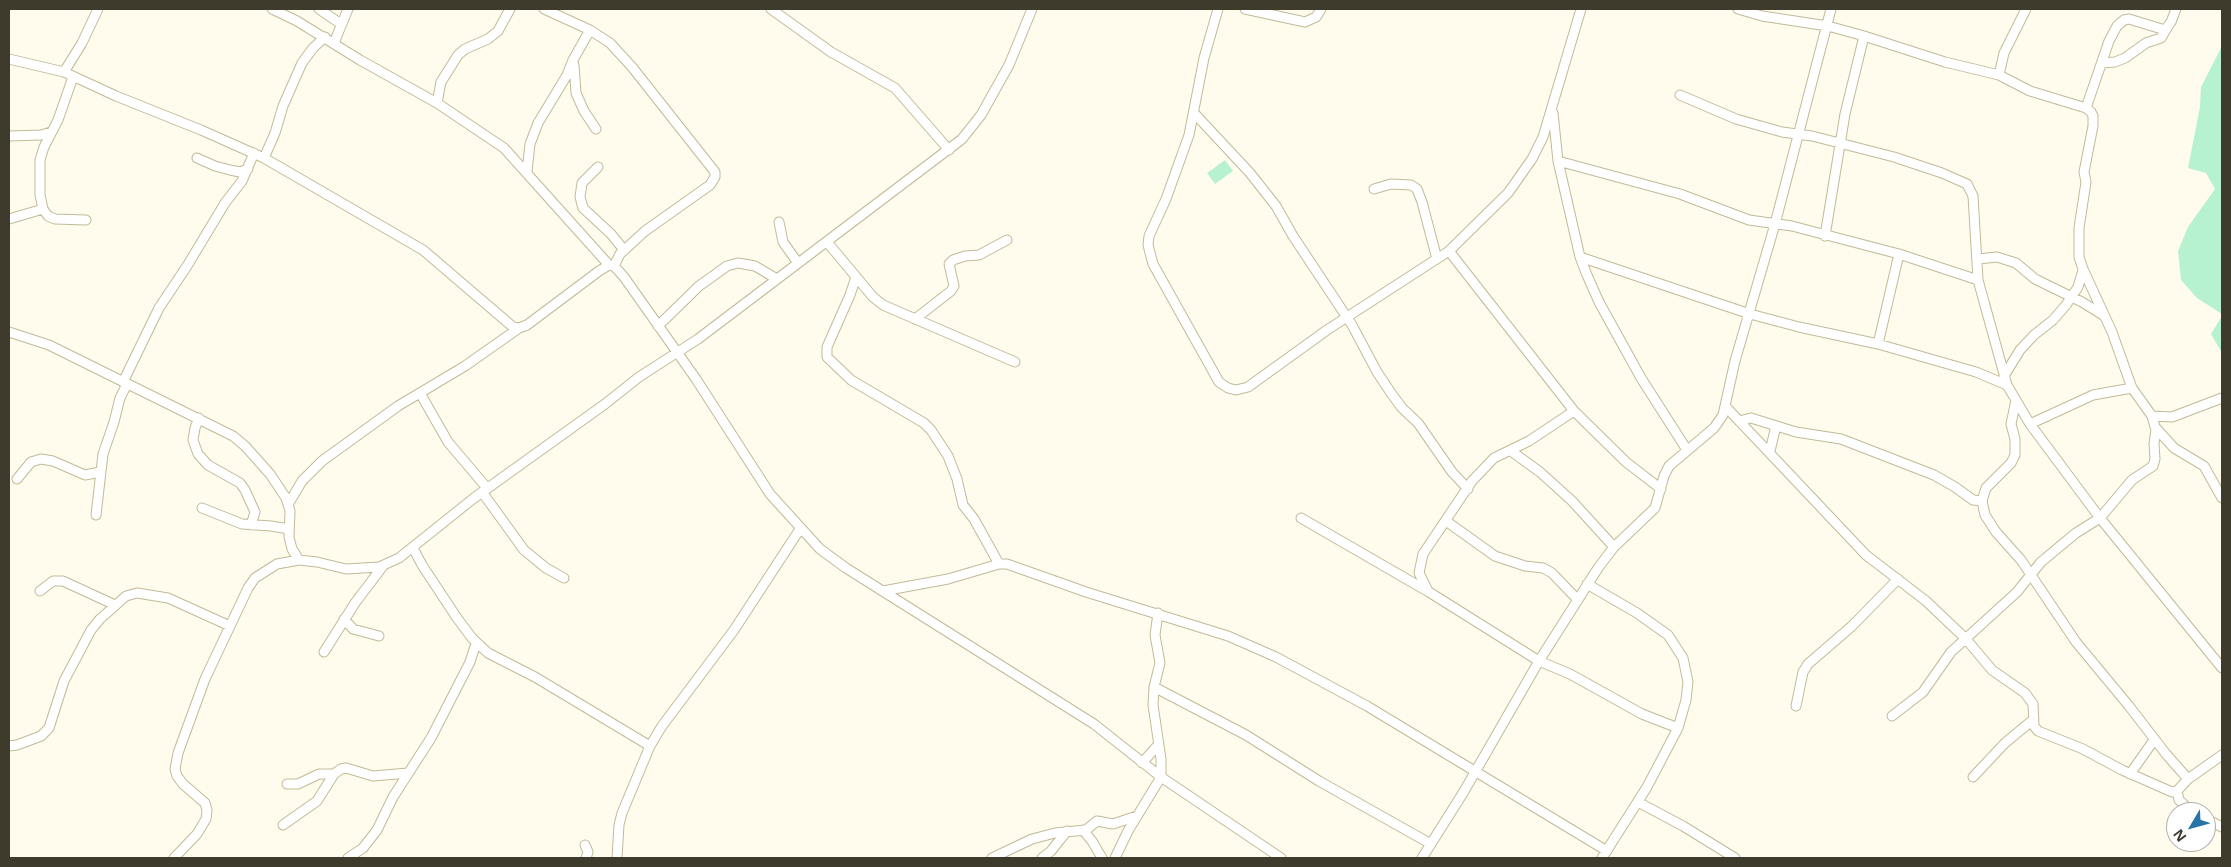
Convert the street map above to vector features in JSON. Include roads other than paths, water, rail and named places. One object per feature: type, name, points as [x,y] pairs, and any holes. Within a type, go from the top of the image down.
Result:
[{"type":"street","points":[[64,72],[82,43],[98,9]]},
{"type":"street","points":[[272,9],[298,21],[437,103],[504,148],[624,277],[678,354],[770,494],[820,549],[846,568],[1094,724],[1161,778],[1281,858]]},
{"type":"street","points":[[319,9],[341,24]]},
{"type":"street","points":[[334,43],[348,9]]},
{"type":"street","points":[[437,103],[441,82],[458,55],[465,49],[488,39],[498,31],[510,9]]},
{"type":"street","points":[[288,503],[302,481],[322,461],[398,406],[465,366],[612,266],[624,250],[645,231],[705,189],[713,180],[715,174],[712,167],[632,67],[610,43],[590,30],[544,9]]},
{"type":"street","points":[[771,9],[831,52],[894,88],[949,150]]},
{"type":"street","points":[[174,858],[197,834],[206,819],[208,810],[205,803],[183,784],[178,776],[176,761],[205,679],[254,578],[277,564],[298,560],[346,569],[383,566],[413,548],[485,490],[605,404],[639,377],[678,354],[949,150],[971,129],[995,90],[1009,65],[1032,9]]},
{"type":"street","points":[[1218,9],[1204,58],[1190,135],[1149,236],[1148,253],[1170,298],[1219,382],[1232,390],[1243,390],[1347,317],[1449,251],[1492,211],[1518,179],[1544,136],[1582,9]]},
{"type":"street","points":[[1245,9],[1305,22],[1316,17],[1321,9]]},
{"type":"street","points":[[1738,9],[1762,16],[1828,26],[1945,62],[2000,76],[2037,94],[2086,108],[2093,116],[2093,126],[2084,172],[2086,182],[2079,228],[2079,257],[2118,348],[2132,388],[2152,416],[2156,429],[2153,466],[2132,480],[2100,518],[2056,549],[2030,574],[2016,592],[1951,652],[1923,692],[1892,716]]},
{"type":"street","points":[[1422,858],[1587,584],[1614,547],[1655,508],[1666,471],[1719,422],[1726,407],[1735,361],[1775,224],[1831,9]]},
{"type":"street","points":[[2000,76],[2004,53],[2026,9]]},
{"type":"street","points":[[2102,63],[2115,62],[2125,58],[2146,42],[2161,38],[2176,9]]},
{"type":"street","points":[[2086,108],[2114,31],[2124,20],[2139,21],[2162,30],[2167,28]]},
{"type":"street","points":[[527,171],[530,144],[538,123],[568,75],[573,60],[590,30]]},
{"type":"street","points":[[1825,236],[1839,142],[1864,36]]},
{"type":"street","points":[[264,158],[275,133],[283,106],[302,63],[313,48],[325,37]]},
{"type":"street","points":[[9,59],[64,72],[264,158],[423,250],[505,321],[520,328]]},
{"type":"street","points":[[573,60],[576,93],[584,111],[596,128]]},
{"type":"street","points":[[74,77],[40,160],[40,195],[43,209],[48,216],[86,220]]},
{"type":"street","points":[[1680,95],[1736,119],[1798,135],[1839,142],[1942,173],[1967,184],[1973,196],[1978,280],[2006,380],[2016,400],[2030,424],[2100,518],[2222,668]]},
{"type":"street","points":[[1553,108],[1558,161],[1580,257],[1599,302],[1641,378],[1687,450]]},
{"type":"street","points":[[1194,113],[1250,173],[1276,206],[1293,236],[1347,317],[1391,393],[1402,408],[1418,423],[1452,472],[1468,489]]},
{"type":"street","points":[[9,136],[41,135],[51,132]]},
{"type":"street","points":[[96,515],[103,454],[125,383],[158,308],[248,169],[254,153]]},
{"type":"street","points":[[198,158],[215,166],[230,170],[240,172],[248,169]]},
{"type":"street","points":[[1558,161],[1680,194],[1750,220],[1792,226],[1900,254],[1978,280]]},
{"type":"street","points":[[598,167],[582,183],[580,197],[583,208],[612,234],[624,250]]},
{"type":"street","points":[[1374,188],[1391,184],[1411,185],[1417,189],[1437,258]]},
{"type":"street","points":[[9,219],[43,209]]},
{"type":"street","points":[[779,222],[783,242],[798,264]]},
{"type":"street","points":[[915,319],[952,291],[954,286],[949,264],[953,260],[965,256],[979,255],[1006,240]]},
{"type":"street","points":[[827,242],[878,301],[1015,362]]},
{"type":"street","points":[[1449,251],[1574,411],[1626,462],[1661,489]]},
{"type":"street","points":[[1878,344],[1900,254]]},
{"type":"street","points":[[1580,257],[1750,314],[1878,344],[2006,380]]},
{"type":"street","points":[[1978,259],[1997,258],[2009,260],[2020,266],[2035,279],[2104,315]]},
{"type":"street","points":[[658,326],[699,286],[727,266],[738,263],[755,266],[777,279]]},
{"type":"street","points":[[2006,380],[2020,350],[2034,335],[2053,320],[2072,297],[2082,280],[2083,270]]},
{"type":"street","points":[[856,277],[827,347],[827,357],[851,380],[924,423],[931,430],[948,456],[957,479],[963,506],[974,519],[999,564]]},
{"type":"street","points":[[9,332],[49,345],[199,418],[232,436],[245,446],[270,474],[288,503],[292,549],[298,560]]},
{"type":"street","points":[[2030,424],[2094,395],[2132,388]]},
{"type":"street","points":[[420,393],[448,442],[485,490],[524,550],[546,568],[564,578]]},
{"type":"street","points":[[2152,416],[2172,417],[2222,398]]},
{"type":"street","points":[[2016,400],[2011,424],[2015,439],[2014,458],[1986,488],[1982,501],[1985,515],[1990,524],[2015,552],[2076,642],[2129,706],[2154,740],[2188,779]]},
{"type":"street","points":[[1726,407],[1770,451],[1866,554],[1926,601],[1966,639],[1992,670],[2020,689],[2031,700],[2035,712],[2034,726],[2038,731],[2083,748],[2130,774],[2169,792],[2177,791],[2188,779],[2222,755]]},
{"type":"street","points":[[1429,592],[1419,574],[1419,566],[1423,554],[1472,481],[1491,461],[1511,451],[1574,411]]},
{"type":"street","points":[[199,418],[193,440],[198,454],[208,465],[240,483],[255,512],[251,525]]},
{"type":"street","points":[[1739,421],[1751,418],[1796,432],[1841,439],[1934,475],[1948,482],[1973,500],[1982,501]]},
{"type":"street","points":[[1770,451],[1776,426]]},
{"type":"street","points":[[2156,429],[2174,448],[2204,466],[2222,498]]},
{"type":"street","points":[[1511,451],[1540,472],[1572,501],[1614,547]]},
{"type":"street","points":[[17,479],[31,462],[41,459],[52,461],[85,475],[100,472]]},
{"type":"street","points":[[202,508],[231,521],[289,530]]},
{"type":"street","points":[[1302,518],[1429,592],[1539,661],[1570,674],[1642,714],[1678,728]]},
{"type":"street","points":[[1446,521],[1495,556],[1525,566],[1543,568],[1552,573],[1578,600]]},
{"type":"street","points":[[617,858],[618,832],[622,813],[650,746],[662,726],[734,630],[800,528]]},
{"type":"street","points":[[413,548],[447,603],[476,642],[488,654],[535,677],[650,746]]},
{"type":"street","points":[[884,591],[948,579],[999,564],[1007,564],[1252,646],[1367,706],[1476,770],[1605,855],[1638,802],[1678,728],[1686,700],[1688,682],[1683,658],[1668,635],[1655,624],[1587,584]]},
{"type":"street","points":[[324,652],[344,618],[383,566]]},
{"type":"street","points":[[1796,706],[1803,672],[1808,664],[1858,620],[1898,579]]},
{"type":"street","points":[[40,591],[53,581],[63,581],[114,605]]},
{"type":"street","points":[[9,746],[41,736],[49,728],[70,666],[91,630],[114,605],[126,596],[137,593],[168,598],[230,626]]},
{"type":"street","points":[[1115,858],[1118,848],[1161,778],[1159,744],[1153,710],[1154,687],[1160,663],[1155,635],[1158,613]]},
{"type":"street","points":[[344,618],[353,629],[379,636]]},
{"type":"street","points":[[348,858],[362,848],[376,830],[393,797],[431,738],[470,662],[476,642]]},
{"type":"street","points":[[1154,687],[1246,735],[1304,772],[1431,844]]},
{"type":"street","points":[[1973,777],[2005,743],[2034,720]]},
{"type":"street","points":[[2130,774],[2154,740]]},
{"type":"street","points":[[1142,763],[1159,744]]},
{"type":"street","points":[[287,784],[298,784],[319,774],[334,774],[346,768],[373,776],[408,773]]},
{"type":"street","points":[[283,825],[317,801],[334,774]]},
{"type":"street","points":[[2177,791],[2181,802]]},
{"type":"street","points":[[1638,802],[1736,858]]},
{"type":"street","points":[[992,858],[1032,839],[1067,831],[1083,830],[1098,821],[1113,824],[1137,816]]},
{"type":"street","points":[[1083,830],[1092,841],[1101,858],[1118,848]]},
{"type":"street","points":[[1042,858],[1067,831]]},
{"type":"street","points":[[585,845],[588,852],[586,858]]}]
